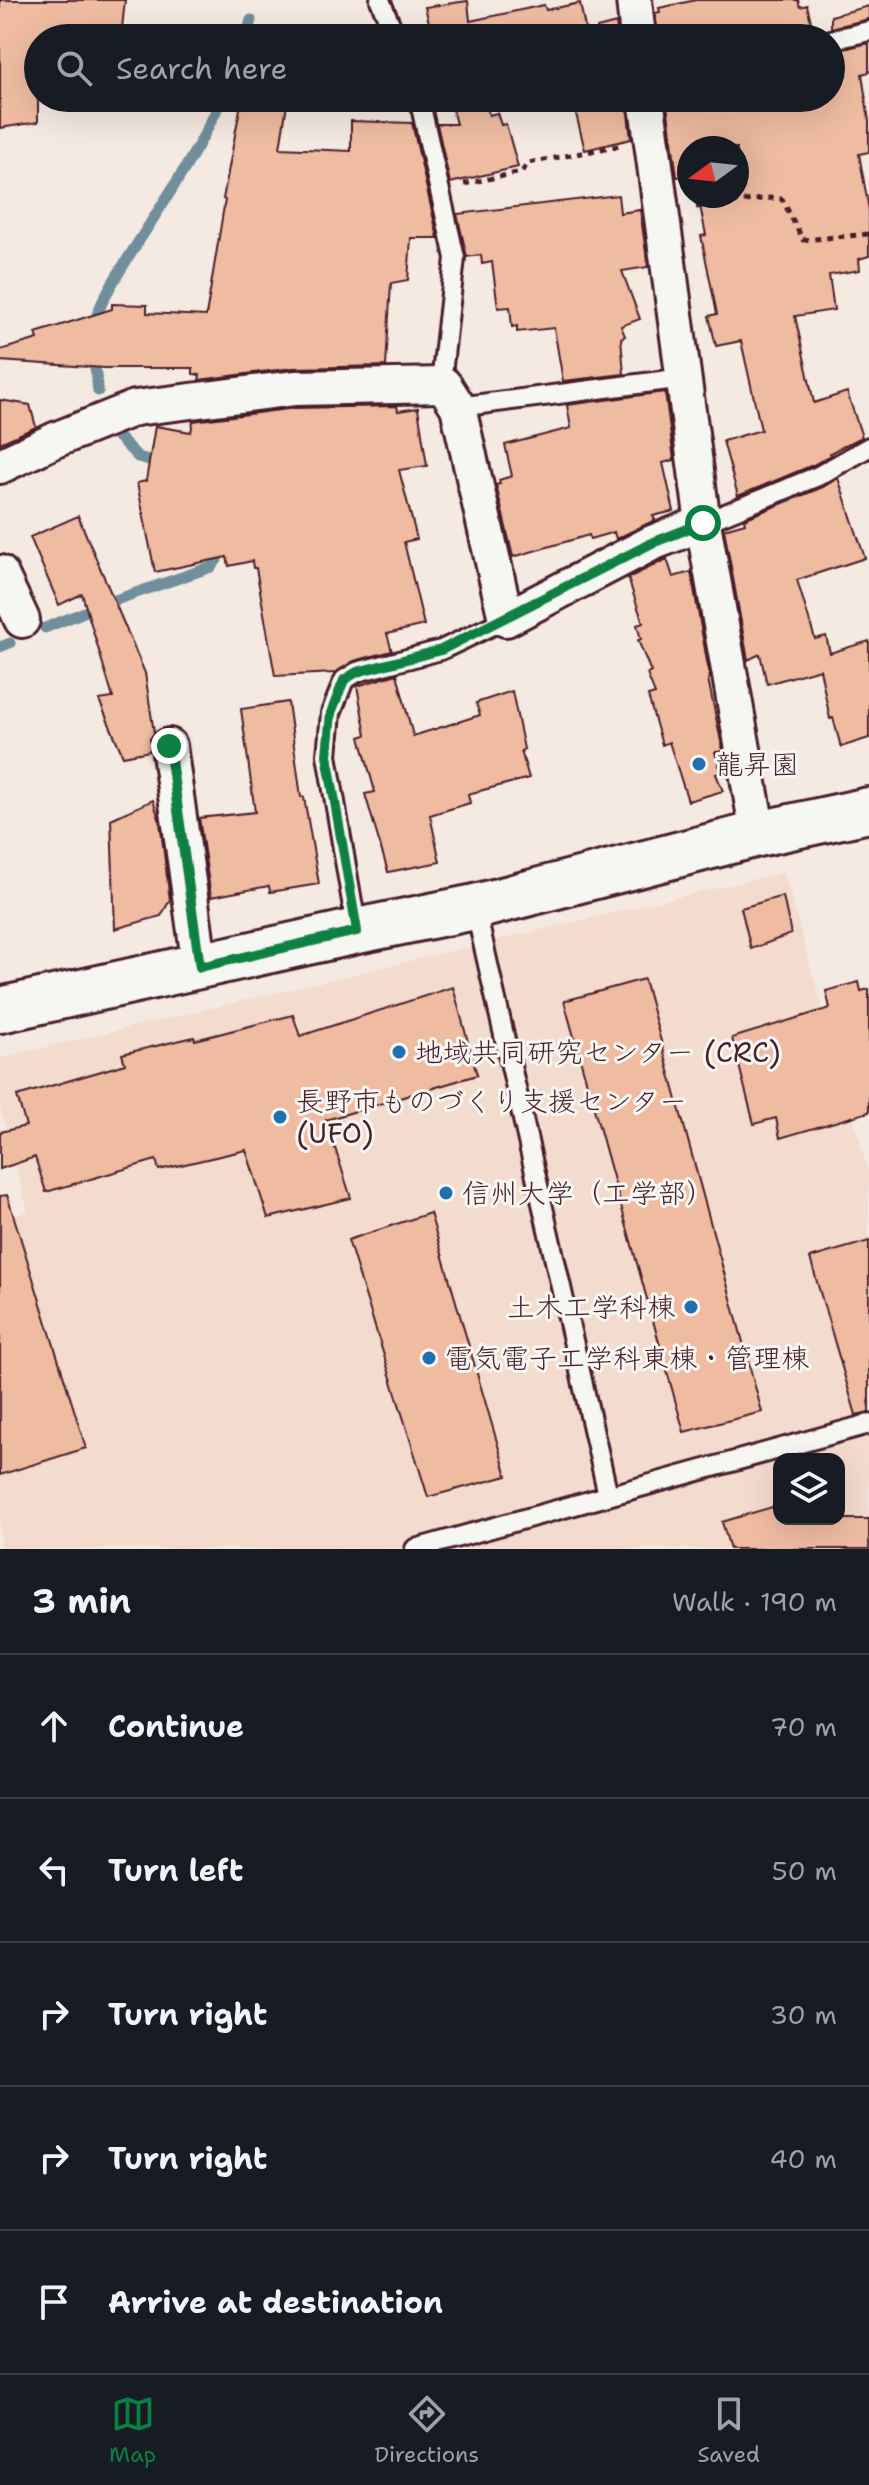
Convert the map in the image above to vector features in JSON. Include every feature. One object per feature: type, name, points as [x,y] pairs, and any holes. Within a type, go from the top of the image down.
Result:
[{"type":"street","points":[[637,1],[638,24]]},
{"type":"street","points":[[648,112],[703,523],[758,834]]},
{"type":"street","points":[[0,466],[135,408],[295,388],[451,396],[506,619],[652,543],[703,523]]},
{"type":"street","points":[[0,573],[22,620]]},
{"type":"street","points":[[169,746],[200,967]]},
{"type":"street","points":[[0,1010],[475,907],[758,834],[869,810]]},
{"type":"lane","points":[[380,0],[390,24]]},
{"type":"lane","points":[[845,37],[869,31]]},
{"type":"lane","points":[[422,112],[455,258],[442,374],[451,396],[684,378]]},
{"type":"lane","points":[[703,523],[818,476],[869,447]]},
{"type":"lane","points":[[357,931],[327,755],[331,713],[344,680],[357,672],[441,650],[506,619]]},
{"type":"lane","points":[[475,907],[608,1495]]},
{"type":"lane","points":[[415,1549],[869,1424]]},
{"type":"path","points":[[440,190],[522,172],[528,163],[652,140]]},
{"type":"path","points":[[662,211],[782,199],[803,240],[869,234]]},
{"type":"shaded area","name":"信州大学（工学部）","points":[[784,872],[869,1174],[869,1549],[0,1549],[0,1220],[28,1211],[0,1109],[0,1058]]},
{"type":"building","points":[[0,0],[125,0],[122,24],[24,24],[24,112],[38,112],[38,122],[0,128]]},
{"type":"building","points":[[696,0],[798,0],[800,7],[807,5],[812,24],[656,24],[655,13],[660,12],[659,8]]},
{"type":"building","points":[[468,1],[470,21],[544,5],[546,10],[580,3],[584,24],[429,24],[425,7]]},
{"type":"building","points":[[869,6],[869,19],[845,25],[831,24],[831,16]]},
{"type":"building","points":[[869,43],[869,72],[862,74],[869,121],[869,152],[859,154],[869,210],[869,256],[859,259],[860,270],[829,275],[834,310],[795,316],[814,403],[847,392],[862,437],[813,465],[738,496],[723,441],[761,430],[741,341],[716,346],[709,316],[717,314],[701,236],[706,235],[700,208],[749,208],[749,136],[677,136],[677,177],[668,112],[845,112],[845,49]]},
{"type":"building","points":[[239,112],[286,112],[280,148],[351,151],[351,121],[412,123],[438,238],[411,238],[408,280],[391,283],[386,366],[293,368],[199,380],[200,375],[193,374],[193,368],[105,368],[0,361],[0,350],[38,339],[36,333],[112,309],[112,304],[147,305],[147,313],[206,316]]},
{"type":"building","points":[[453,112],[497,113],[501,125],[506,124],[518,167],[450,183],[437,124],[456,124]]},
{"type":"building","points":[[576,112],[628,112],[631,139],[585,150]]},
{"type":"building","points":[[618,195],[620,213],[640,210],[648,267],[622,271],[640,319],[621,326],[625,336],[621,338],[624,374],[563,381],[554,328],[517,332],[517,326],[512,327],[510,307],[498,308],[492,262],[482,264],[481,255],[467,257],[457,214]]},
{"type":"building","points":[[665,392],[674,460],[663,463],[674,511],[653,516],[655,520],[616,539],[614,532],[590,539],[589,535],[513,557],[496,485],[500,484],[499,480],[512,476],[505,445],[571,428],[567,405]]},
{"type":"building","points":[[0,400],[30,405],[36,427],[0,443]]},
{"type":"building","points":[[397,406],[398,411],[418,408],[427,466],[399,470],[417,539],[404,542],[424,625],[387,634],[392,651],[354,661],[335,673],[275,676],[256,568],[253,568],[252,561],[229,566],[227,557],[155,572],[137,483],[146,481],[155,426],[191,432],[193,421],[296,408]]},
{"type":"building","points":[[838,478],[865,558],[797,580],[815,639],[826,636],[830,653],[869,641],[869,738],[841,747],[833,718],[830,719],[820,669],[767,684],[760,654],[748,660],[724,529],[745,523],[744,519]]},
{"type":"building","points":[[78,516],[145,673],[154,733],[150,739],[150,751],[123,756],[99,700],[113,698],[82,594],[59,605],[30,537]]},
{"type":"building","points":[[667,559],[673,577],[691,572],[723,751],[715,752],[721,772],[716,774],[723,791],[688,801],[669,742],[662,745],[648,696],[655,694],[647,674],[651,672],[638,640],[641,639],[637,625],[643,623],[628,578]]},
{"type":"building","points":[[397,674],[413,736],[480,715],[476,703],[512,691],[524,749],[521,751],[529,778],[468,794],[470,803],[430,815],[440,862],[388,872],[365,794],[375,792],[360,737],[366,735],[357,686]]},
{"type":"building","points":[[288,702],[301,797],[304,797],[319,884],[270,892],[269,886],[211,897],[199,818],[255,812],[241,709]]},
{"type":"building","points":[[153,800],[160,822],[170,900],[161,916],[115,929],[111,819]]},
{"type":"building","points":[[783,896],[791,934],[751,949],[741,908]]},
{"type":"building","points":[[644,979],[762,1412],[684,1432],[564,1001]]},
{"type":"building","points":[[859,982],[861,991],[869,989],[869,1112],[780,1138],[776,1118],[754,1124],[732,1038],[830,1008],[826,991]]},
{"type":"building","points":[[453,987],[477,1075],[326,1120],[351,1198],[268,1218],[246,1150],[159,1170],[156,1160],[46,1192],[35,1157],[0,1169],[0,1132],[26,1126],[17,1096],[125,1064],[122,1054],[194,1037],[195,1040],[293,1015],[300,1036]]},
{"type":"building","points":[[7,1195],[86,1448],[0,1475],[0,1196]]},
{"type":"building","name":"電気電子工学科東棟・管理棟","points":[[430,1213],[507,1476],[428,1497],[348,1240]]},
{"type":"building","points":[[869,1241],[869,1412],[856,1415],[810,1258]]},
{"type":"building","points":[[773,1507],[773,1525],[845,1525],[845,1519],[869,1519],[869,1549],[730,1549],[722,1522]]},
{"type":"waterway","points":[[250,24],[251,20]]},
{"type":"waterway","points":[[94,327],[109,290],[191,158],[215,112]]},
{"type":"waterway","points":[[93,352],[98,391]]},
{"type":"waterway","points":[[117,436],[138,457],[164,464]]},
{"type":"waterway","points":[[45,628],[211,567],[217,560],[218,547]]},
{"type":"waterway","points":[[0,647],[10,643]]},
{"type":"place","name":"龍昇園","points":[[699,764]]},
{"type":"place","name":"地域共同研究センター (CRC)","points":[[399,1052]]},
{"type":"place","name":"長野市ものづくり支援センター (UFO)","points":[[280,1117]]},
{"type":"place","name":"信州大学（工学部）","points":[[446,1193]]},
{"type":"place","name":"土木工学科棟","points":[[691,1307]]},
{"type":"place","name":"電気電子工学科東棟・管理棟","points":[[429,1358]]},
{"type":"route","points":[[169,746],[200,967],[357,931],[327,755],[331,713],[344,680],[357,672],[441,650],[652,543],[703,523]]}]
